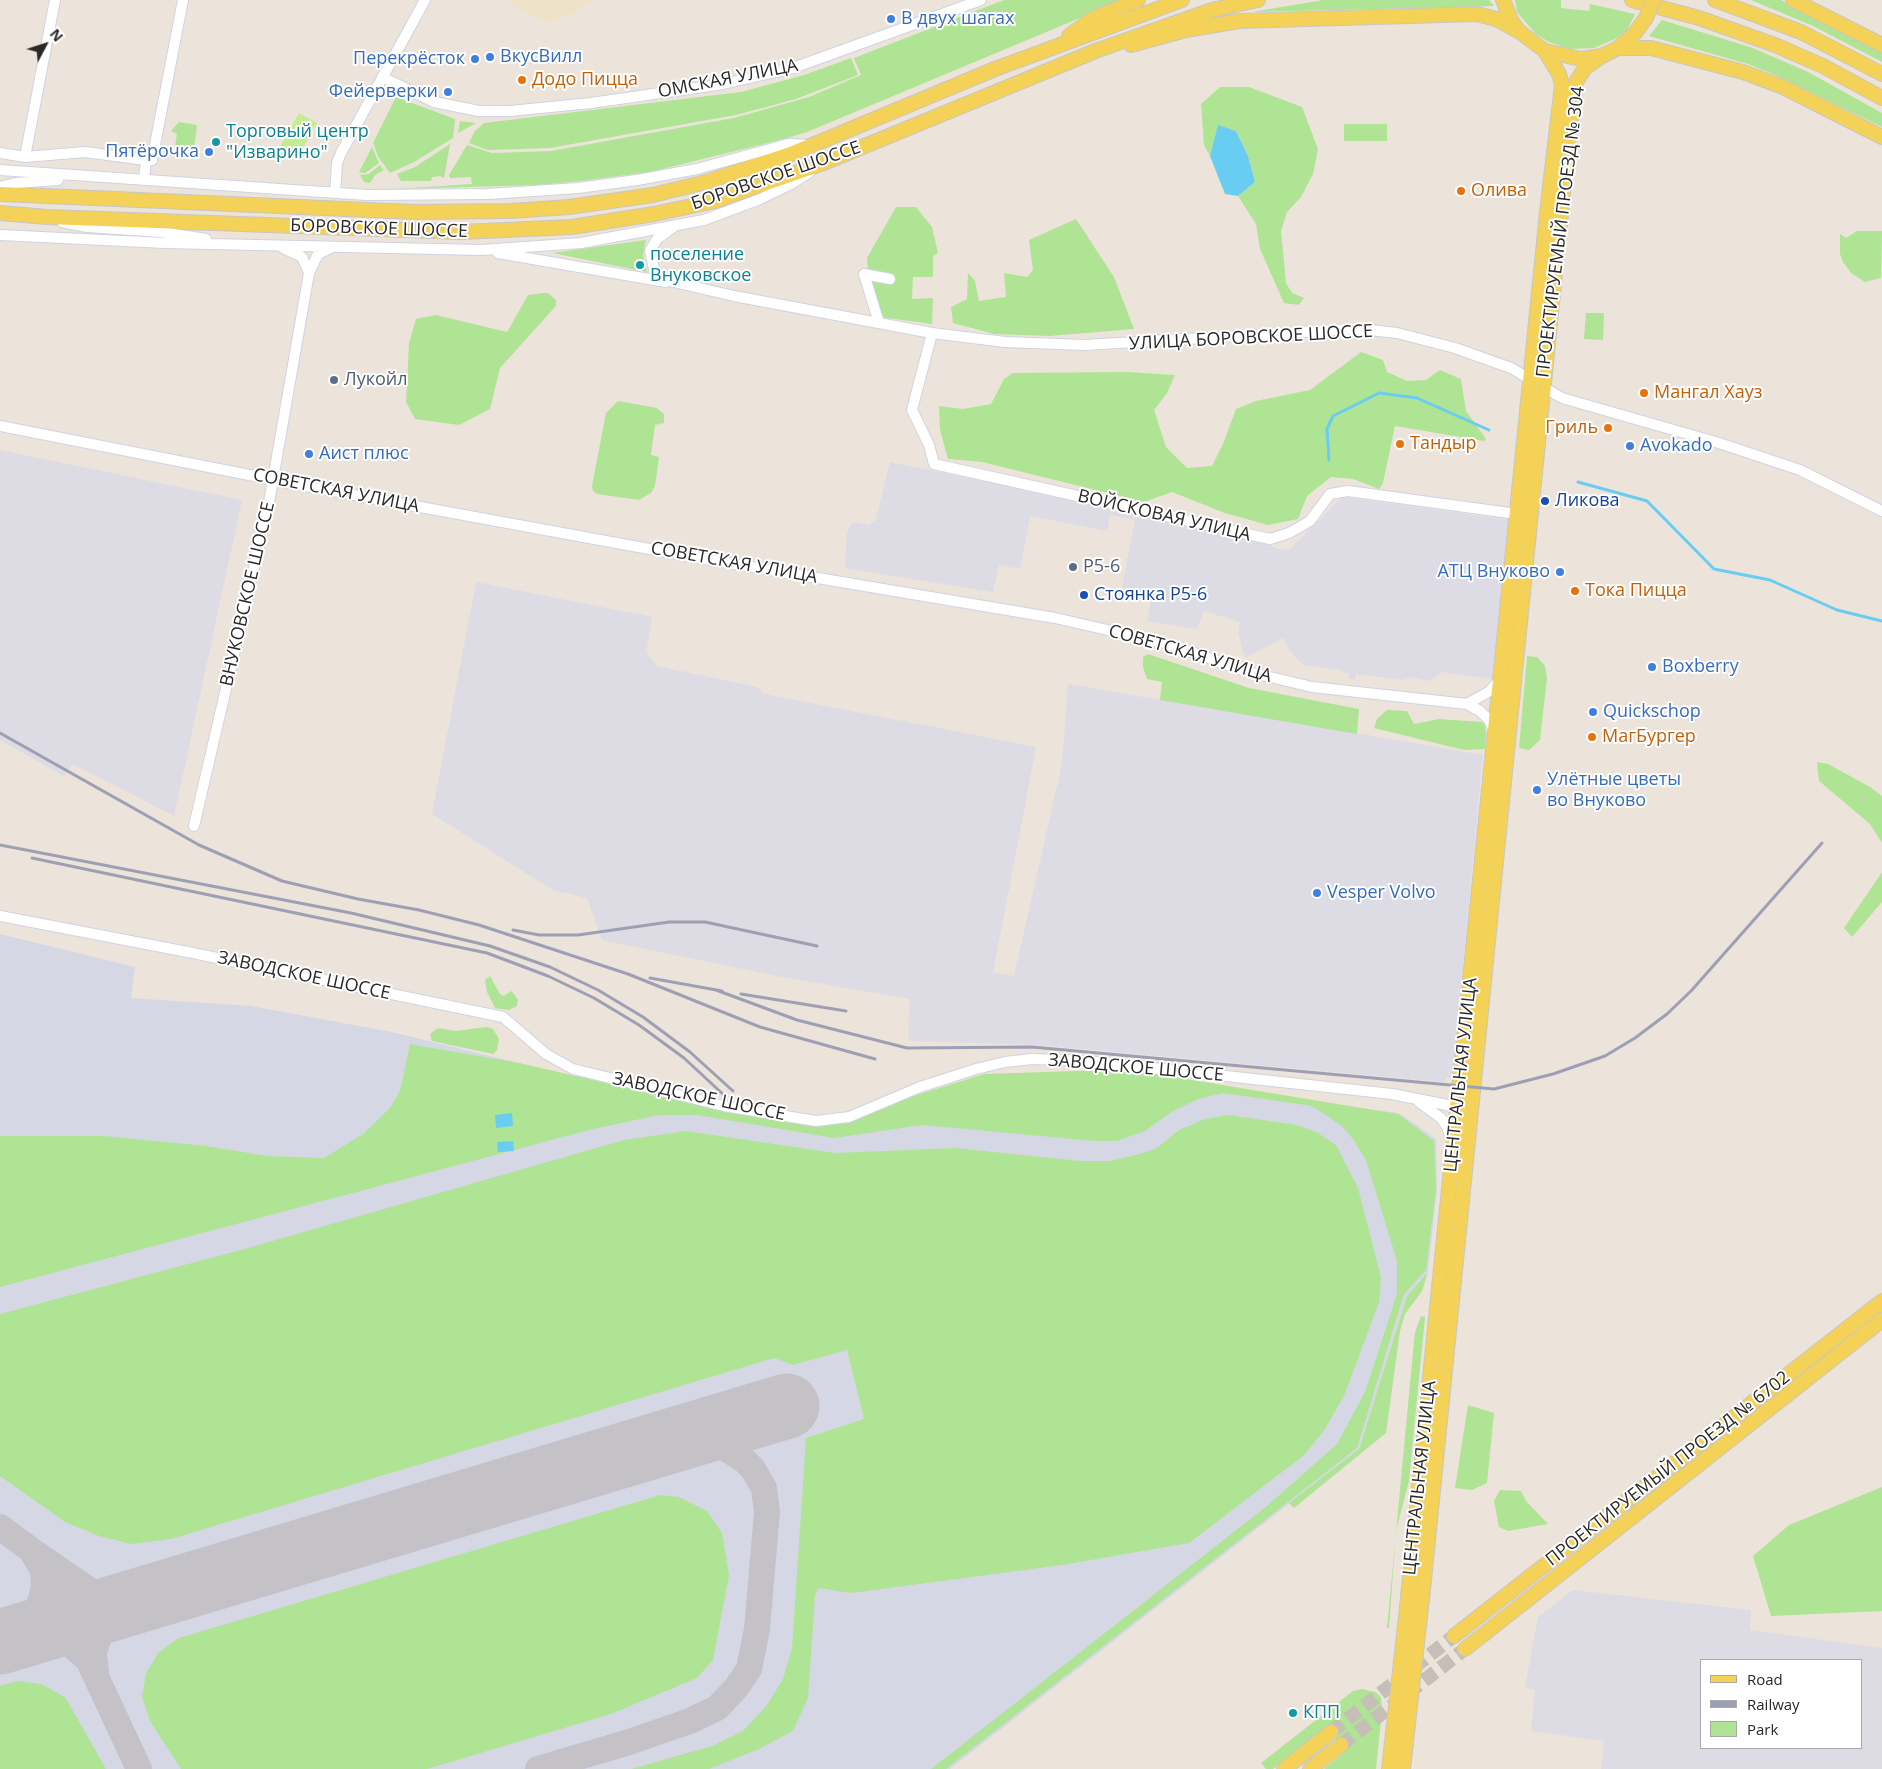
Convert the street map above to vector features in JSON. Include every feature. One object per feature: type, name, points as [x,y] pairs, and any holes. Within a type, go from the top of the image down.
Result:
[{"type":"main road","points":[[1059,44],[1092,19],[1138,0]]},
{"type":"main road","name":"БОРОВСКОЕ ШОССЕ","points":[[0,194],[361,210],[511,211],[579,206],[665,192],[706,182],[813,146],[932,94],[1059,44],[1182,0]]},
{"type":"main road","name":"БОРОВСКОЕ ШОССЕ","points":[[0,213],[47,218],[221,222],[420,232],[511,231],[593,224],[715,201],[820,164],[1098,50],[1212,10],[1258,0]]},
{"type":"main road","points":[[1503,0],[1511,20],[1520,32]]},
{"type":"main road","points":[[1632,0],[1699,18],[1775,45],[1823,66],[1882,98]]},
{"type":"main road","points":[[1098,50],[1137,44],[1186,30],[1239,21],[1477,14],[1489,16],[1520,32],[1545,51],[1581,59],[1602,56],[1618,48],[1636,33],[1646,18],[1652,0]]},
{"type":"main road","points":[[1715,0],[1801,32],[1882,74]]},
{"type":"main road","points":[[1793,0],[1882,44]]},
{"type":"main road","points":[[1618,48],[1639,46],[1668,51],[1757,77],[1797,94],[1882,137]]},
{"type":"main road","name":"ПРОЕКТИРУЕМЫЙ ПРОЕЗД № 304","points":[[1530,380],[1562,85],[1559,74],[1545,51]]},
{"type":"main road","name":"ПРОЕКТИРУЕМЫЙ ПРОЕЗД № 304","points":[[1543,389],[1574,97],[1580,75],[1591,62],[1602,56]]},
{"type":"main road","name":"ЦЕНТРАЛЬНАЯ УЛИЦА","points":[[1389,1769],[1454,1146],[1530,380]]},
{"type":"main road","name":"ЦЕНТРАЛЬНАЯ УЛИЦА","points":[[1403,1769],[1424,1580],[1543,389]]},
{"type":"main road","name":"ПРОЕКТИРУЕМЫЙ ПРОЕЗД № 6702","points":[[1454,1636],[1882,1301]]},
{"type":"main road","name":"ПРОЕКТИРУЕМЫЙ ПРОЕЗД № 6702","points":[[1465,1650],[1882,1320]]},
{"type":"main road","points":[[1284,1769],[1330,1732]]},
{"type":"main road","points":[[1310,1769],[1341,1745]]},
{"type":"street","points":[[25,157],[55,0]]},
{"type":"street","points":[[0,153],[25,157],[86,152],[152,160],[183,0]]},
{"type":"street","points":[[335,193],[339,158],[425,0]]},
{"type":"street","name":"ОМСКАЯ УЛИЦА","points":[[382,77],[434,102],[479,111],[510,111],[591,103],[723,84],[794,68],[981,0]]},
{"type":"street","points":[[0,170],[367,195],[489,194],[578,188],[690,170],[788,144],[813,146]]},
{"type":"street","points":[[144,179],[146,160]]},
{"type":"street","points":[[0,235],[165,243],[482,250],[581,243],[704,220],[745,206],[791,184],[820,164]]},
{"type":"street","points":[[0,187],[16,183],[84,177]]},
{"type":"street","points":[[47,218],[87,227],[161,232],[236,244]]},
{"type":"street","points":[[675,226],[654,242],[650,256],[652,265],[660,276],[682,285]]},
{"type":"street","points":[[276,246],[302,257],[309,273]]},
{"type":"street","points":[[309,273],[318,254],[336,247]]},
{"type":"street","points":[[482,250],[682,285]]},
{"type":"street","name":"ВНУКОВСКОЕ ШОССЕ","points":[[194,826],[274,480],[309,273]]},
{"type":"street","points":[[878,323],[864,274],[890,279]]},
{"type":"street","name":"УЛИЦА БОРОВСКОЕ ШОССЕ","points":[[682,285],[932,333],[1033,344],[1084,345],[1328,330],[1374,330],[1397,333],[1455,348],[1511,368],[1543,389],[1562,398],[1719,442],[1800,470],[1882,511]]},
{"type":"street","name":"ВОЙСКОВАЯ УЛИЦА","points":[[932,333],[912,410],[929,445],[934,464],[1270,539],[1289,533],[1310,521],[1330,494],[1348,491],[1517,514]]},
{"type":"street","name":"СОВЕТСКАЯ УЛИЦА","points":[[0,426],[274,480],[703,558],[1055,618],[1160,641],[1245,671],[1312,687],[1467,704],[1480,711],[1489,720],[1495,734]]},
{"type":"street","points":[[1467,704],[1490,691],[1501,678]]},
{"type":"street","name":"ЗАВОДСКОЕ ШОССЕ","points":[[0,916],[193,953],[503,1018],[546,1054],[573,1069],[724,1106],[816,1121],[849,1117],[920,1087],[976,1069],[1005,1062],[1032,1060],[1087,1061],[1409,1097],[1458,1106],[1465,1109],[1470,1116]]},
{"type":"street","points":[[1409,1097],[1426,1106],[1441,1118],[1447,1127],[1454,1146]]},
{"type":"shaded area","points":[[505,0],[593,0],[575,13],[546,23]]},
{"type":"shaded area","points":[[0,450],[242,500],[174,816],[73,764],[64,776],[0,740]]},
{"type":"shaded area","points":[[890,462],[1255,538],[1277,549],[1289,550],[1342,497],[1510,520],[1493,679],[1442,672],[1429,681],[1409,677],[1404,680],[1356,674],[1355,680],[1349,679],[1349,674],[1342,672],[1342,670],[1303,665],[1290,651],[1283,638],[1245,658],[1238,633],[1240,622],[1204,611],[1197,629],[1147,621],[1152,593],[1122,587],[1135,520],[1110,515],[1107,531],[1030,516],[1020,569],[999,565],[993,592],[845,568],[847,533],[853,522],[869,525],[876,520]]},
{"type":"shaded area","points":[[476,582],[652,617],[646,652],[657,666],[757,687],[764,694],[1036,747],[993,973],[1014,976],[1062,764],[1068,684],[1483,755],[1452,1078],[1446,1078],[1445,1082],[1039,1045],[912,1041],[908,1038],[910,999],[777,976],[602,940],[587,898],[553,890],[432,814]]},
{"type":"shaded area","points":[[0,934],[135,967],[131,998],[251,1006],[392,1032],[576,1079],[834,1134],[1157,1082],[1399,1113],[1436,1139],[1437,1189],[1428,1272],[1407,1296],[1359,1449],[950,1769],[0,1769]]},
{"type":"shaded area","points":[[1573,1590],[1751,1610],[1750,1630],[1882,1648],[1882,1769],[1601,1769],[1604,1741],[1531,1731],[1535,1689],[1525,1688],[1538,1617]]},
{"type":"green space","points":[[1004,0],[1123,0],[807,132],[784,139],[650,172],[580,181],[540,185],[394,189],[472,184],[471,177],[450,178],[449,175],[467,145],[492,153],[551,151],[734,118],[809,97],[861,75],[854,58]]},
{"type":"green space","points":[[1323,0],[1489,0],[1494,6],[1252,12]]},
{"type":"green space","points":[[1515,0],[1561,0],[1561,8],[1589,11],[1590,4],[1635,14],[1628,29],[1615,39],[1594,48],[1570,49],[1549,42],[1536,34],[1517,12]]},
{"type":"green space","points":[[1751,0],[1781,0],[1882,52],[1882,62],[1813,26]]},
{"type":"green space","points":[[1662,20],[1753,48],[1808,72],[1882,113],[1882,127],[1775,75],[1748,64],[1649,36]]},
{"type":"green space","points":[[851,58],[858,75],[796,99],[736,115],[550,148],[488,150],[469,143],[475,131],[484,123],[741,92],[804,75]]},
{"type":"green space","points":[[1220,87],[1249,87],[1302,107],[1318,149],[1313,174],[1301,197],[1287,212],[1281,231],[1286,283],[1292,293],[1304,298],[1299,305],[1284,303],[1260,249],[1256,224],[1238,196],[1255,182],[1248,156],[1236,131],[1218,126],[1210,156],[1204,145],[1201,104]]},
{"type":"green space","points":[[396,97],[455,119],[453,138],[414,162],[390,173],[379,158],[373,143]]},
{"type":"green space","points":[[299,113],[317,123],[298,156],[280,146]]},
{"type":"green space","points":[[460,121],[467,122],[476,123],[458,133]]},
{"type":"green space","points":[[179,122],[197,125],[194,149],[175,146],[177,134],[171,131]]},
{"type":"green space","points":[[1344,124],[1387,124],[1387,141],[1344,141]]},
{"type":"green space","points":[[450,144],[444,178],[440,176],[432,177],[431,181],[401,181],[397,174],[415,167]]},
{"type":"green space","points":[[372,147],[379,163],[365,173],[359,172]]},
{"type":"green space","points":[[380,165],[384,170],[375,175],[370,183],[364,182],[360,175],[369,174]]},
{"type":"green space","points":[[896,207],[916,207],[932,227],[938,253],[933,256],[933,277],[913,277],[912,299],[933,298],[932,324],[880,317],[868,276],[867,258]]},
{"type":"green space","points":[[1076,219],[1114,277],[1134,329],[1049,336],[994,334],[953,323],[951,307],[967,299],[968,273],[975,281],[979,301],[1006,297],[1004,273],[1027,277],[1033,270],[1029,240]]},
{"type":"green space","points":[[1857,231],[1882,231],[1881,278],[1865,282],[1851,273],[1843,262],[1840,254],[1840,234],[1846,238]]},
{"type":"green space","points":[[646,240],[643,255],[647,272],[552,253]]},
{"type":"green space","points":[[548,293],[556,300],[556,306],[500,368],[490,409],[459,425],[415,419],[406,402],[409,343],[416,319],[436,315],[507,332],[528,295]]},
{"type":"green space","points":[[1586,313],[1604,313],[1603,340],[1584,339]]},
{"type":"green space","points":[[1361,352],[1383,360],[1387,372],[1407,381],[1426,380],[1440,370],[1461,379],[1466,411],[1486,439],[1484,441],[1395,426],[1383,483],[1379,489],[1353,479],[1331,477],[1307,496],[1298,519],[1268,525],[1225,513],[1172,492],[1144,502],[982,462],[948,459],[940,430],[939,406],[963,409],[991,404],[1004,379],[1013,373],[1127,372],[1175,375],[1167,393],[1154,410],[1166,447],[1187,468],[1212,466],[1223,444],[1236,409],[1256,401],[1310,390]]},
{"type":"green space","points":[[618,401],[657,408],[664,414],[664,423],[655,425],[651,455],[659,457],[655,486],[651,493],[639,500],[597,494],[593,491],[592,486],[606,413]]},
{"type":"green space","points":[[1148,654],[1249,688],[1359,709],[1357,734],[1160,700],[1162,682],[1147,679],[1143,667],[1143,657]]},
{"type":"green space","points":[[1527,656],[1537,657],[1545,666],[1547,678],[1540,740],[1529,750],[1519,748]]},
{"type":"green space","points":[[1387,710],[1407,711],[1414,724],[1439,719],[1482,722],[1485,725],[1485,749],[1464,750],[1374,728],[1377,719]]},
{"type":"green space","points":[[1817,762],[1828,764],[1870,787],[1882,796],[1882,843],[1870,824],[1819,781]]},
{"type":"green space","points":[[1882,872],[1882,902],[1852,937],[1844,928]]},
{"type":"green space","points":[[490,976],[500,994],[504,996],[511,991],[514,994],[518,1000],[517,1006],[509,1010],[495,1008],[487,992],[485,980]]},
{"type":"green space","points":[[486,1027],[493,1029],[499,1039],[497,1050],[493,1054],[432,1041],[430,1034],[438,1028],[456,1031]]},
{"type":"green space","points":[[410,1044],[519,1063],[720,1109],[824,1124],[984,1074],[1114,1070],[1162,1075],[1398,1114],[1434,1141],[1436,1190],[1426,1270],[1404,1294],[1357,1448],[946,1769],[931,1769],[1267,1506],[1337,1444],[1365,1392],[1397,1294],[1397,1261],[1366,1160],[1353,1139],[1342,1126],[1312,1106],[1223,1093],[1201,1098],[1173,1111],[1145,1131],[1117,1141],[1095,1141],[922,1125],[834,1138],[697,1115],[659,1115],[593,1129],[0,1287],[0,1136],[104,1136],[206,1146],[267,1156],[324,1158],[363,1134],[390,1108],[400,1091]]},
{"type":"green space","points":[[1228,1115],[1297,1125],[1318,1133],[1336,1145],[1358,1188],[1381,1277],[1379,1302],[1344,1396],[1323,1432],[1303,1456],[1189,1543],[1062,1565],[851,1593],[818,1588],[815,1596],[808,1698],[793,1731],[759,1749],[709,1769],[631,1769],[712,1746],[743,1731],[767,1705],[783,1679],[792,1648],[806,1438],[864,1419],[847,1350],[793,1365],[774,1358],[171,1539],[131,1544],[99,1536],[65,1522],[0,1476],[0,1314],[248,1248],[624,1140],[686,1131],[835,1153],[955,1148],[1080,1161],[1110,1161],[1157,1148],[1179,1130],[1205,1119]]},
{"type":"green space","points":[[1428,1272],[1422,1291],[1405,1314],[1400,1331],[1386,1433],[1294,1508],[1289,1503],[1359,1449],[1407,1296]]},
{"type":"green space","points":[[1421,1316],[1425,1317],[1409,1481],[1396,1530],[1415,1332]]},
{"type":"green space","points":[[1468,1405],[1494,1413],[1487,1483],[1472,1490],[1455,1488]]},
{"type":"green space","points":[[1882,1487],[1882,1611],[1771,1616],[1753,1556],[1789,1525]]},
{"type":"green space","points":[[1500,1490],[1521,1491],[1526,1501],[1548,1524],[1508,1531],[1499,1527],[1494,1501]]},
{"type":"green space","points":[[660,1495],[679,1497],[707,1511],[722,1533],[729,1575],[713,1660],[697,1678],[611,1714],[427,1769],[181,1769],[150,1721],[142,1697],[146,1673],[159,1652],[179,1638]]},
{"type":"green space","points":[[1396,1536],[1389,1628],[1387,1628]]},
{"type":"green space","points":[[17,1681],[41,1684],[65,1697],[106,1769],[0,1769],[0,1686]]},
{"type":"green space","points":[[1362,1689],[1375,1692],[1381,1697],[1382,1710],[1376,1769],[1324,1769],[1346,1751],[1327,1728],[1273,1769],[1266,1769],[1261,1763],[1353,1691]]},
{"type":"water","points":[[1218,125],[1236,131],[1248,156],[1255,182],[1238,196],[1225,194],[1210,156]]},
{"type":"water","points":[[512,1113],[513,1126],[496,1128],[495,1115]]},
{"type":"water","points":[[513,1141],[514,1151],[498,1152],[497,1142]]},
{"type":"waterway","points":[[1329,460],[1327,429],[1333,416],[1379,393],[1417,398],[1489,430]]},
{"type":"waterway","points":[[1578,482],[1647,501],[1714,569],[1770,580],[1837,610],[1882,621]]},
{"type":"taxiway","points":[[538,1769],[626,1743],[690,1721],[717,1708],[736,1688],[749,1669],[757,1629],[767,1512],[764,1488],[753,1469],[744,1460],[723,1447],[701,1441],[672,1442]]},
{"type":"taxiway","points":[[0,1527],[31,1550],[44,1565],[139,1769]]},
{"type":"taxiway","points":[[10,1639],[35,1618],[44,1587],[43,1570],[31,1550],[89,1590],[104,1598],[128,1604]]},
{"type":"taxiway","points":[[96,1673],[94,1652],[101,1631],[115,1613],[128,1604]]},
{"type":"taxiway","points":[[10,1639],[36,1634],[49,1637],[71,1645],[87,1659]]},
{"type":"runway","points":[[0,1642],[787,1406]]},
{"type":"tunnel","points":[[1331,1732],[1454,1636]]},
{"type":"tunnel","points":[[1341,1745],[1465,1649]]},
{"type":"railway","points":[[0,733],[199,845],[282,881],[358,899],[419,910],[479,925],[628,974],[760,1027],[875,1059]]},
{"type":"railway","points":[[716,990],[797,1020],[907,1048],[1032,1047],[1494,1089],[1553,1074],[1605,1056],[1635,1038],[1667,1014],[1691,991],[1822,843]]},
{"type":"railway","points":[[0,845],[351,913],[490,946],[550,967],[598,990],[643,1017],[690,1052],[733,1091]]},
{"type":"railway","points":[[32,858],[487,953],[548,976],[594,998],[639,1025],[684,1058],[726,1097]]},
{"type":"railway","points":[[513,930],[539,935],[578,935],[669,922],[705,922],[817,946]]},
{"type":"railway","points":[[650,978],[722,991]]},
{"type":"railway","points":[[741,994],[846,1011]]},
{"type":"place","name":"В двух шагах","points":[[891,19]]},
{"type":"place","name":"ВкусВилл","points":[[490,57]]},
{"type":"place","name":"Перекрёсток","points":[[475,59]]},
{"type":"place","name":"Додо Пицца","points":[[522,80]]},
{"type":"place","name":"Фейерверки","points":[[448,92]]},
{"type":"place","name":"Торговый центр \"Изварино\"","points":[[216,142]]},
{"type":"place","name":"Пятёрочка","points":[[209,152]]},
{"type":"place","name":"Олива","points":[[1461,191]]},
{"type":"place","name":"поселение Внуковское","points":[[640,265]]},
{"type":"place","name":"Лукойл","points":[[334,380]]},
{"type":"place","name":"Мангал Хауз","points":[[1644,393]]},
{"type":"place","name":"Гриль","points":[[1608,428]]},
{"type":"place","name":"Тандыр","points":[[1400,444]]},
{"type":"place","name":"Avokado","points":[[1630,446]]},
{"type":"place","name":"Аист плюс","points":[[309,454]]},
{"type":"place","name":"Ликова","points":[[1545,501]]},
{"type":"place","name":"Р5-6","points":[[1073,567]]},
{"type":"place","name":"АТЦ Внуково","points":[[1560,572]]},
{"type":"place","name":"Тока Пицца","points":[[1575,591]]},
{"type":"place","name":"Стоянка Р5-6","points":[[1084,595]]},
{"type":"place","name":"Boxberry","points":[[1652,667]]},
{"type":"place","name":"Quickschop","points":[[1593,712]]},
{"type":"place","name":"МагБургер","points":[[1592,737]]},
{"type":"place","name":"Улётные цветы во Внуково","points":[[1537,790]]},
{"type":"place","name":"Vesper Volvo","points":[[1317,893]]},
{"type":"place","name":"КПП","points":[[1293,1713]]}]
